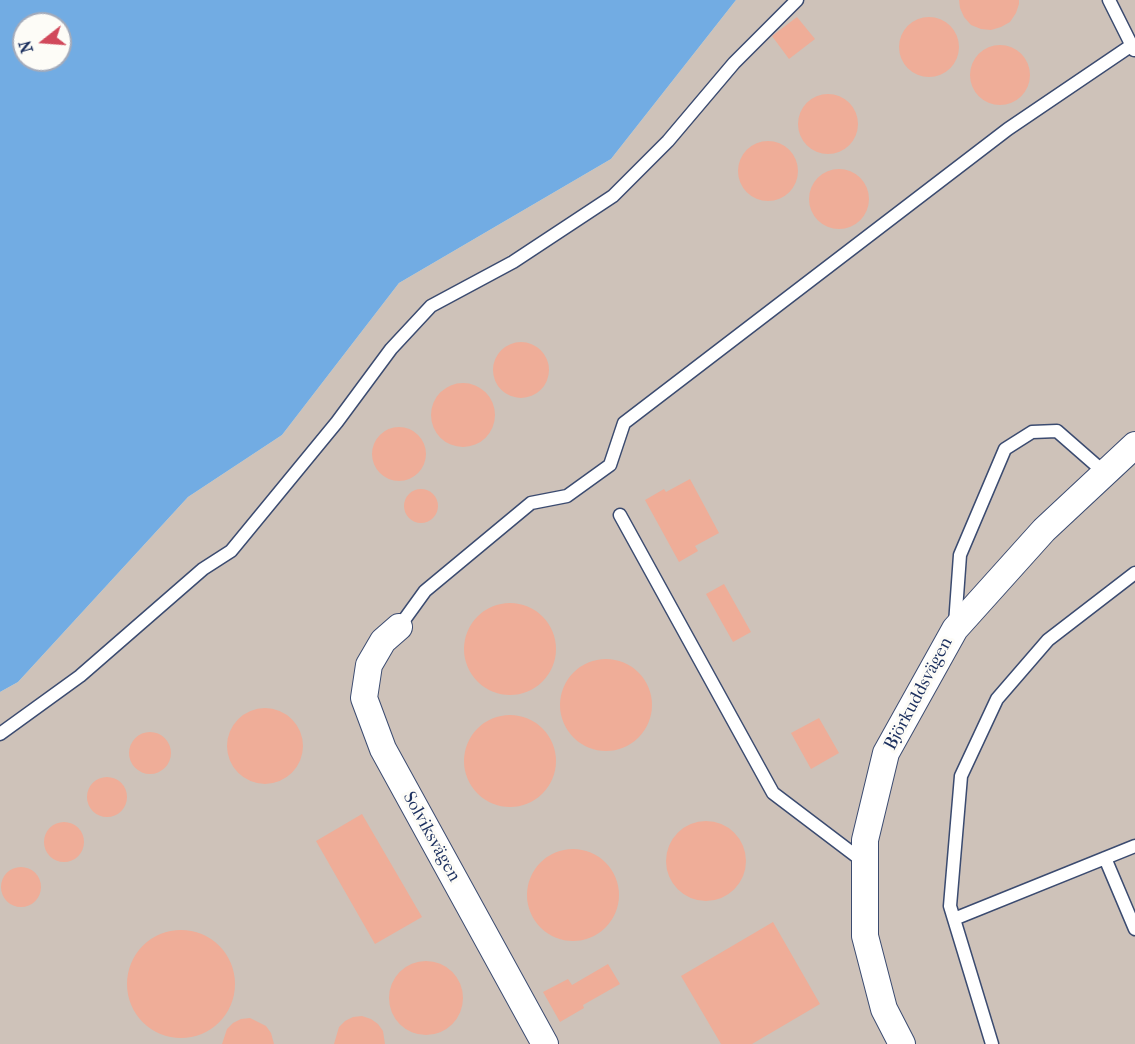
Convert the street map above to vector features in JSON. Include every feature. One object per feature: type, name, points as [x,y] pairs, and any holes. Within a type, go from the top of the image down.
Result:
[{"type":"street","name":"Björkuddsvägen","points":[[902,1044],[884,1009],[865,936],[864,840],[886,753],[955,629],[1044,530],[1135,445]]},
{"type":"street","name":"Solviksvägen","points":[[399,627],[383,641],[369,665],[364,698],[383,748],[545,1044]]},
{"type":"lane","points":[[0,734],[80,676],[170,596],[203,569],[231,551],[337,422],[392,349],[431,306],[513,262],[613,196],[668,141],[734,63],[797,0]]},
{"type":"lane","points":[[399,627],[425,591],[531,503],[567,496],[610,465],[624,423],[1008,129],[1133,48],[1109,0]]},
{"type":"lane","points":[[955,629],[960,555],[1005,449],[1032,432],[1057,431],[1105,473]]},
{"type":"lane","points":[[620,516],[773,794],[865,863]]},
{"type":"lane","points":[[992,1044],[950,906],[961,776],[997,699],[1048,640],[1135,573]]},
{"type":"lane","points":[[954,919],[1135,846]]},
{"type":"lane","points":[[1105,858],[1135,928]]},
{"type":"shaded area","points":[[736,0],[1135,0],[1135,1044],[0,1044],[0,692],[18,682],[188,497],[282,435],[399,283],[611,159]]},
{"type":"water","points":[[0,0],[736,0],[611,159],[399,283],[282,435],[188,497],[18,682],[0,692]]},
{"type":"building","points":[[959,0],[1019,0],[1019,4],[1010,22],[991,30],[971,25],[964,17]]},
{"type":"building","points":[[797,17],[815,39],[789,59],[772,36]]},
{"type":"building","points":[[929,17],[946,22],[954,30],[959,47],[954,64],[946,72],[929,77],[912,72],[904,64],[899,47],[904,30],[912,22]]},
{"type":"building","points":[[1000,45],[1017,50],[1025,58],[1030,75],[1025,92],[1017,100],[1000,105],[983,100],[975,92],[970,75],[975,58],[983,50]]},
{"type":"building","points":[[828,94],[845,99],[853,107],[858,124],[853,141],[845,149],[828,154],[811,149],[803,141],[798,124],[803,107],[811,99]]},
{"type":"building","points":[[768,141],[785,146],[793,154],[798,171],[793,188],[785,196],[768,201],[751,196],[743,188],[738,171],[743,154],[751,146]]},
{"type":"building","points":[[839,169],[856,174],[864,182],[869,199],[864,216],[856,224],[839,229],[822,224],[814,216],[809,199],[814,182],[822,174]]},
{"type":"building","points":[[521,342],[532,344],[541,350],[547,359],[549,370],[547,381],[541,390],[532,396],[521,398],[510,396],[501,390],[495,381],[493,370],[495,359],[501,350],[510,344]]},
{"type":"building","points":[[463,383],[475,385],[486,392],[493,403],[495,415],[493,427],[486,438],[475,445],[463,447],[451,445],[440,438],[433,427],[431,415],[433,403],[440,392],[451,385]]},
{"type":"building","points":[[399,427],[409,429],[418,435],[424,444],[426,454],[424,464],[418,473],[409,479],[399,481],[389,479],[380,473],[374,464],[372,454],[374,444],[380,435],[389,429]]},
{"type":"building","points":[[690,479],[719,533],[695,546],[698,551],[679,562],[645,500],[664,489],[666,492]]},
{"type":"building","points":[[421,489],[433,494],[438,506],[433,518],[421,523],[409,518],[404,506],[409,494]]},
{"type":"building","points":[[724,584],[751,632],[733,642],[706,594]]},
{"type":"building","points":[[510,603],[527,607],[542,617],[552,632],[556,649],[552,666],[542,681],[527,691],[510,695],[493,691],[478,681],[468,666],[464,649],[468,632],[478,617],[493,607]]},
{"type":"building","points":[[606,659],[623,663],[638,673],[648,688],[652,705],[648,722],[638,737],[623,747],[606,751],[589,747],[574,737],[564,722],[560,705],[564,688],[574,673],[589,663]]},
{"type":"building","points":[[265,708],[279,711],[292,719],[300,732],[303,746],[300,760],[292,773],[279,781],[265,784],[251,781],[238,773],[230,760],[227,746],[230,732],[238,719],[251,711]]},
{"type":"building","points":[[510,715],[527,719],[542,729],[552,744],[556,761],[552,778],[542,793],[527,803],[510,807],[493,803],[478,793],[468,778],[464,761],[468,744],[478,729],[493,719]]},
{"type":"building","points":[[819,718],[839,753],[811,769],[791,733]]},
{"type":"building","points":[[150,732],[165,738],[171,753],[165,768],[150,774],[135,768],[129,753],[135,738]]},
{"type":"building","points":[[107,777],[115,778],[121,783],[126,789],[126,805],[121,811],[115,816],[107,817],[99,816],[93,811],[88,805],[87,797],[88,789],[93,783],[99,778]]},
{"type":"building","points":[[362,814],[422,917],[375,944],[316,841]]},
{"type":"building","points":[[706,821],[721,824],[734,833],[743,846],[746,861],[743,876],[734,889],[721,898],[706,901],[691,898],[678,889],[669,876],[666,861],[669,846],[678,833],[691,824]]},
{"type":"building","points":[[64,822],[72,823],[78,828],[83,834],[83,850],[78,856],[72,861],[64,862],[56,861],[50,856],[45,850],[44,842],[45,834],[50,828],[56,823]]},
{"type":"building","points":[[573,849],[590,853],[605,863],[615,878],[619,895],[615,912],[605,927],[590,937],[573,941],[556,937],[541,927],[531,912],[527,895],[531,878],[541,863],[556,853]]},
{"type":"building","points":[[21,867],[29,868],[35,873],[40,879],[40,895],[35,901],[29,906],[21,907],[13,906],[7,901],[2,895],[1,887],[2,879],[7,873],[13,868]]},
{"type":"building","points":[[773,922],[820,1004],[752,1044],[721,1044],[681,976]]},
{"type":"building","points":[[181,930],[202,934],[219,946],[231,963],[235,984],[231,1005],[219,1022],[202,1034],[181,1038],[160,1034],[143,1022],[131,1005],[127,984],[131,963],[143,946],[160,934]]},
{"type":"building","points":[[426,961],[440,964],[452,972],[460,984],[463,998],[460,1012],[452,1024],[440,1032],[426,1035],[412,1032],[400,1024],[392,1012],[389,998],[392,984],[400,972],[412,964]]},
{"type":"building","points":[[608,964],[620,984],[583,1005],[584,1008],[560,1022],[543,992],[568,979],[572,985]]},
{"type":"building","points":[[362,1016],[378,1024],[383,1031],[385,1044],[334,1044],[339,1027],[345,1021]]},
{"type":"building","points":[[250,1018],[266,1026],[274,1044],[222,1044],[227,1029],[233,1023]]}]
